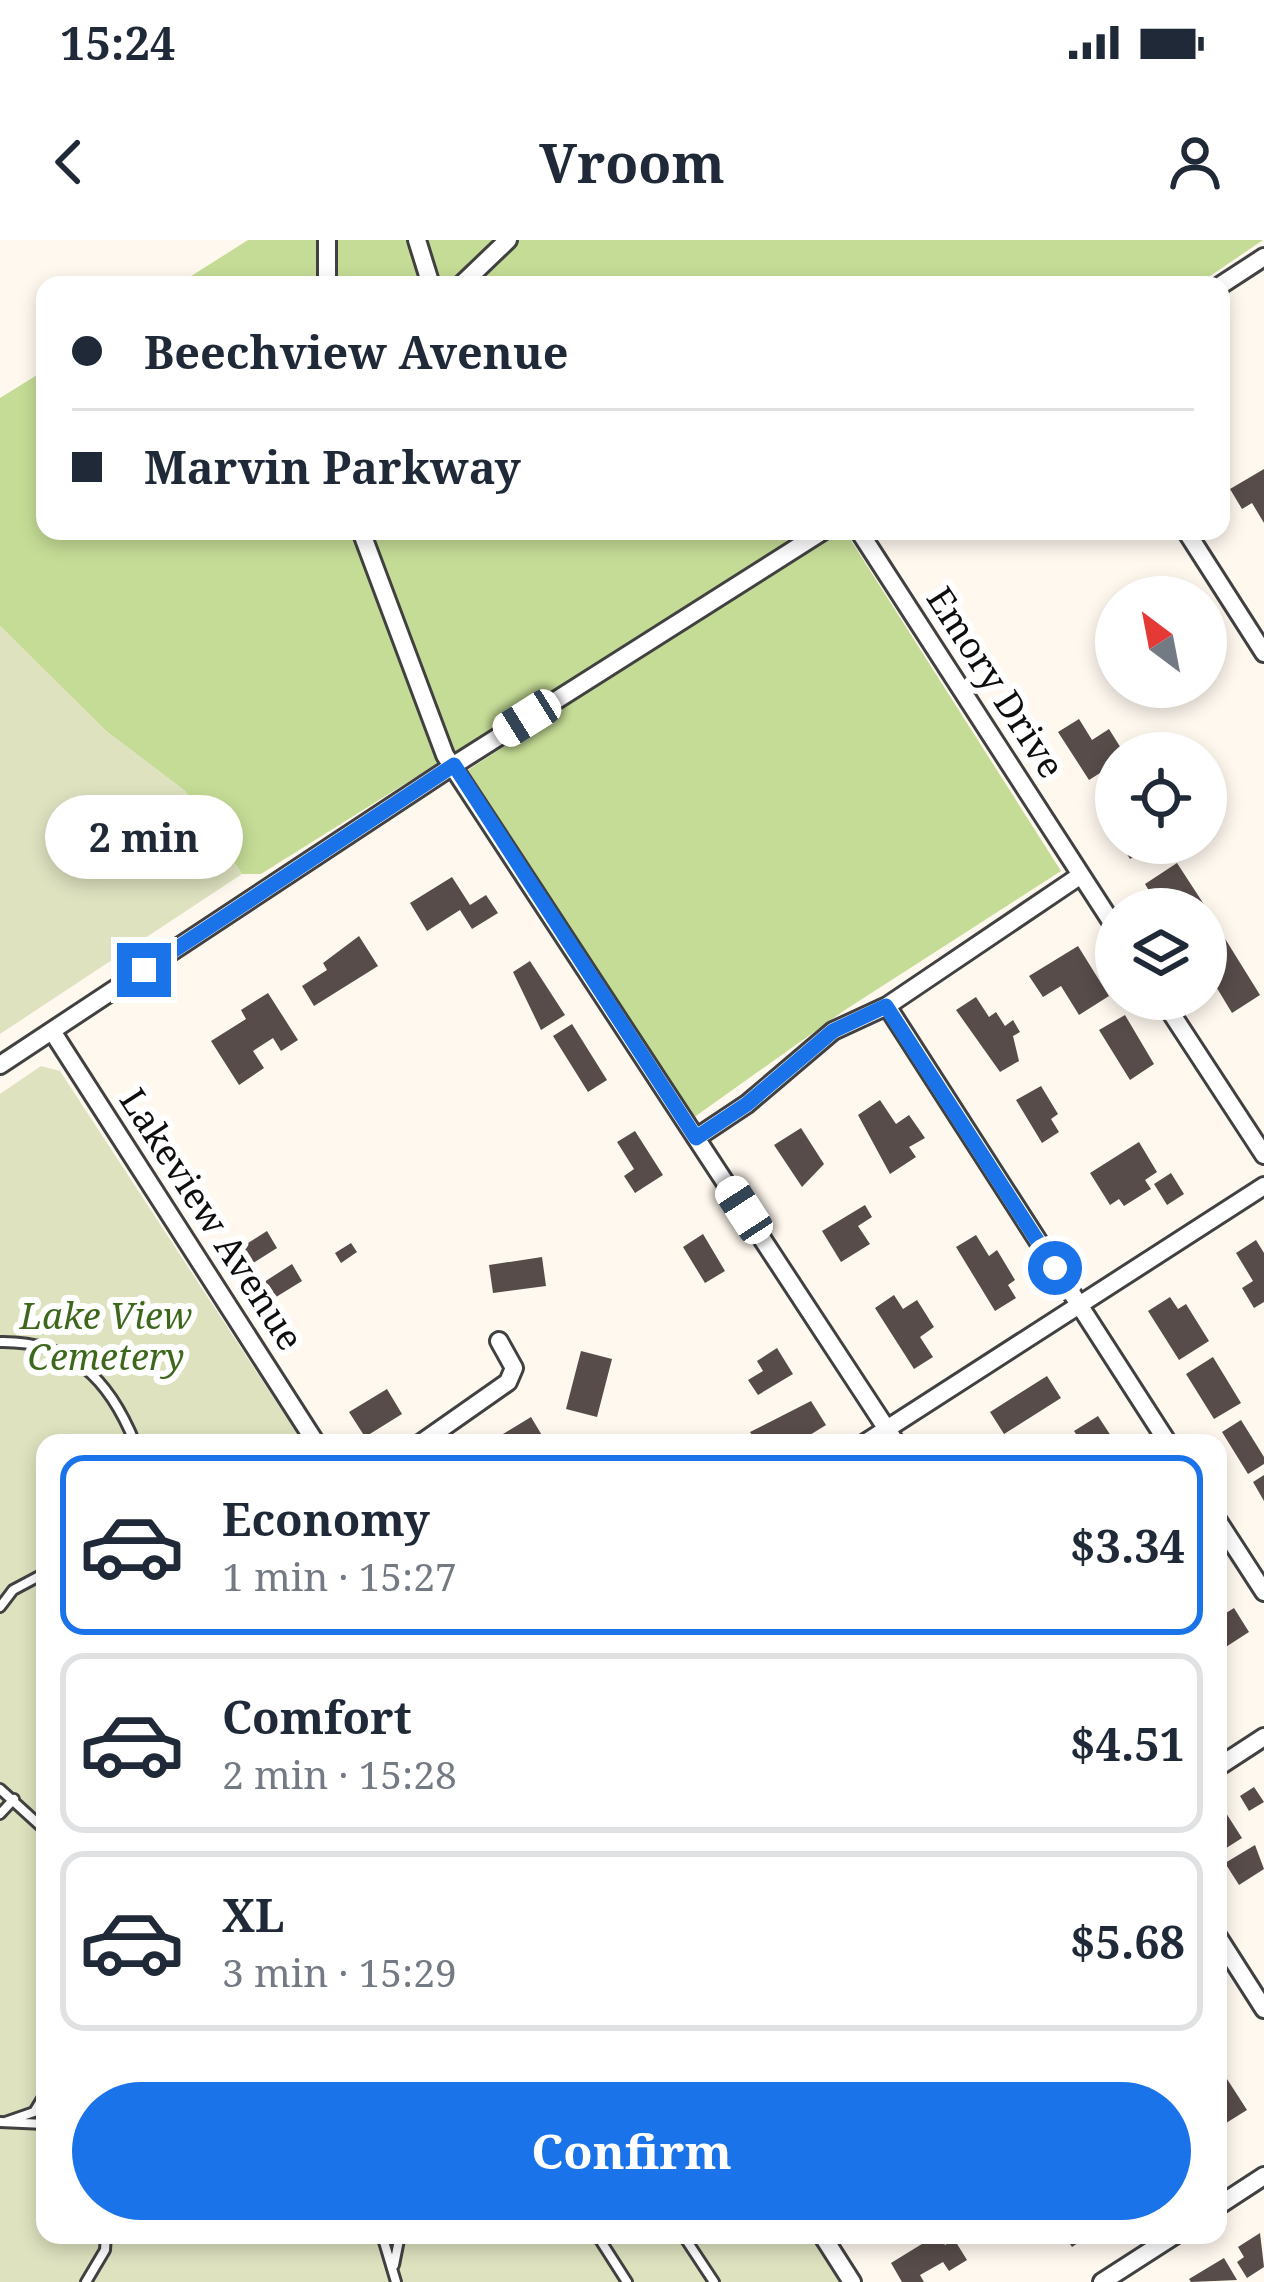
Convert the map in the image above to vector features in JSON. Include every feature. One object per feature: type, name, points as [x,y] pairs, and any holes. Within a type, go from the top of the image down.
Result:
[{"type":"street","points":[[327,240],[327,276]]},
{"type":"street","points":[[416,240],[427,276]]},
{"type":"street","points":[[470,276],[508,240]]},
{"type":"street","points":[[1230,279],[1264,256]]},
{"type":"street","points":[[365,540],[454,765],[890,1434]]},
{"type":"street","points":[[0,1066],[454,765],[809,540]]},
{"type":"street","name":"Emory Drive","points":[[865,540],[1095,897]]},
{"type":"street","points":[[1192,540],[1264,653]]},
{"type":"street","points":[[696,1138],[747,1104],[833,1031],[886,1006],[1081,875]]},
{"type":"street","points":[[886,1006],[1162,1434]]},
{"type":"street","points":[[1176,1020],[1264,1155]]},
{"type":"street","name":"Lakeview Avenue","points":[[52,1031],[310,1434]]},
{"type":"street","points":[[894,1434],[1079,1305],[1264,1186]]},
{"type":"street","points":[[434,1434],[508,1382],[514,1368],[499,1341]]},
{"type":"street","points":[[1227,1535],[1264,1592]]},
{"type":"street","points":[[1227,1761],[1264,1737]]},
{"type":"street","points":[[1227,1957],[1264,2008]]},
{"type":"street","points":[[1227,2200],[1264,2176]]},
{"type":"street","points":[[833,2244],[852,2282]]},
{"type":"street","points":[[1102,2282],[1156,2244]]},
{"type":"lane","points":[[0,1342],[40,1343],[101,1382],[117,1399],[131,1434]]},
{"type":"lane","points":[[0,1607],[13,1590],[36,1578]]},
{"type":"lane","points":[[0,1789],[36,1821]]},
{"type":"lane","points":[[0,1814],[14,1799]]},
{"type":"lane","points":[[3,2122],[36,2109]]},
{"type":"lane","points":[[3,2122],[36,2124]]},
{"type":"lane","points":[[86,2282],[105,2244]]},
{"type":"lane","points":[[385,2244],[396,2282]]},
{"type":"lane","points":[[393,2266],[398,2244]]},
{"type":"lane","points":[[603,2244],[627,2282]]},
{"type":"lane","points":[[689,2244],[714,2282]]},
{"type":"green space","points":[[248,240],[1263,240],[1210,276],[191,276]]},
{"type":"green space","points":[[36,376],[36,540],[794,540],[261,874],[242,874],[185,791],[106,731],[0,626],[0,398]]},
{"type":"green space","points":[[818,540],[851,540],[1061,871],[845,1010],[693,1118],[468,770]]},
{"type":"green space","points":[[0,626],[106,731],[185,791],[242,874],[0,1034]]},
{"type":"green space","name":"Lake View Cemetery","points":[[41,1066],[60,1071],[297,1434],[36,1434],[36,2244],[821,2244],[845,2282],[0,2282],[0,1094]]},
{"type":"building","points":[[1264,469],[1264,523],[1252,503],[1242,509],[1230,489]]},
{"type":"building","points":[[1079,719],[1095,738],[1095,776],[1089,780],[1058,732]]},
{"type":"building","points":[[1178,864],[1193,888],[1147,888],[1145,884]]},
{"type":"building","points":[[452,877],[470,905],[486,895],[498,913],[472,929],[460,910],[427,931],[410,903]]},
{"type":"building","points":[[359,936],[378,966],[314,1006],[302,986],[327,970],[323,963]]},
{"type":"building","points":[[1227,942],[1260,995],[1232,1013],[1227,1005]]},
{"type":"building","points":[[1078,946],[1095,973],[1095,1005],[1079,1015],[1061,986],[1043,997],[1029,976]]},
{"type":"building","points":[[530,961],[565,1015],[541,1030],[513,972]]},
{"type":"building","points":[[268,993],[298,1040],[281,1051],[273,1038],[253,1051],[264,1068],[239,1085],[211,1041],[246,1019],[241,1010]]},
{"type":"building","points":[[976,997],[989,1017],[996,1012],[1005,1026],[1013,1020],[1020,1032],[1013,1036],[1019,1061],[1000,1072],[956,1010]]},
{"type":"building","points":[[1116,1020],[1128,1020],[1154,1064],[1130,1080],[1099,1030]]},
{"type":"building","points":[[572,1024],[607,1080],[588,1092],[553,1036]]},
{"type":"building","points":[[1041,1086],[1058,1114],[1051,1119],[1059,1132],[1042,1143],[1016,1100]]},
{"type":"building","points":[[880,1100],[896,1124],[909,1115],[925,1138],[909,1147],[916,1157],[890,1174],[858,1115]]},
{"type":"building","points":[[801,1128],[824,1164],[802,1187],[774,1145]]},
{"type":"building","points":[[635,1131],[663,1175],[635,1193],[624,1176],[634,1169],[617,1142]]},
{"type":"building","points":[[1139,1142],[1157,1172],[1145,1180],[1151,1189],[1124,1206],[1119,1199],[1110,1205],[1090,1173]]},
{"type":"building","points":[[1171,1173],[1184,1194],[1167,1205],[1154,1184]]},
{"type":"building","points":[[865,1205],[872,1217],[858,1226],[870,1244],[841,1262],[822,1231]]},
{"type":"building","points":[[267,1231],[277,1248],[242,1270],[232,1253]]},
{"type":"building","points":[[703,1234],[725,1271],[705,1283],[683,1247]]},
{"type":"building","points":[[976,1235],[989,1256],[997,1250],[1015,1280],[1008,1285],[1016,1298],[995,1311],[956,1247]]},
{"type":"building","points":[[1256,1240],[1264,1253],[1264,1302],[1254,1308],[1242,1288],[1253,1281],[1236,1253]]},
{"type":"building","points":[[351,1243],[357,1252],[341,1263],[335,1253]]},
{"type":"building","points":[[542,1257],[546,1286],[493,1293],[489,1265]]},
{"type":"building","points":[[292,1264],[302,1281],[268,1302],[258,1286]]},
{"type":"building","points":[[894,1295],[903,1309],[917,1300],[934,1327],[920,1337],[933,1357],[914,1369],[875,1308]]},
{"type":"building","points":[[1170,1297],[1178,1309],[1186,1304],[1209,1341],[1179,1360],[1148,1311]]},
{"type":"building","points":[[777,1348],[793,1374],[758,1395],[748,1380],[763,1371],[757,1361]]},
{"type":"building","points":[[581,1351],[612,1359],[597,1417],[566,1409]]},
{"type":"building","points":[[1213,1357],[1241,1403],[1214,1419],[1186,1374]]},
{"type":"building","points":[[1047,1376],[1061,1398],[1004,1434],[990,1412]]},
{"type":"building","points":[[387,1389],[402,1414],[363,1434],[349,1412]]},
{"type":"building","points":[[811,1401],[826,1425],[812,1434],[750,1432]]},
{"type":"building","points":[[1098,1416],[1110,1434],[1076,1434]]},
{"type":"building","points":[[531,1417],[541,1434],[503,1434]]},
{"type":"building","points":[[1241,1420],[1264,1464],[1248,1474],[1222,1432]]},
{"type":"building","points":[[1264,1475],[1264,1501],[1253,1482]]},
{"type":"building","points":[[1234,1608],[1249,1632],[1227,1646],[1227,1612]]},
{"type":"building","points":[[1254,1787],[1264,1802],[1249,1811],[1240,1796]]},
{"type":"building","points":[[1227,1815],[1242,1838],[1227,1848]]},
{"type":"building","points":[[1255,1845],[1264,1869],[1239,1885],[1227,1862]]},
{"type":"building","points":[[1227,2079],[1247,2110],[1227,2122]]},
{"type":"building","points":[[1260,2233],[1264,2267],[1247,2278],[1237,2262],[1244,2257],[1238,2247]]},
{"type":"building","points":[[922,2244],[957,2244],[967,2260],[949,2271],[943,2262],[920,2275],[924,2282],[902,2282],[891,2263]]},
{"type":"building","points":[[1224,2258],[1237,2280],[1189,2279]]},
{"type":"route","points":[[144,970],[454,765],[696,1138],[776,1082],[812,1045],[863,1013],[886,1006],[1055,1268]]}]
